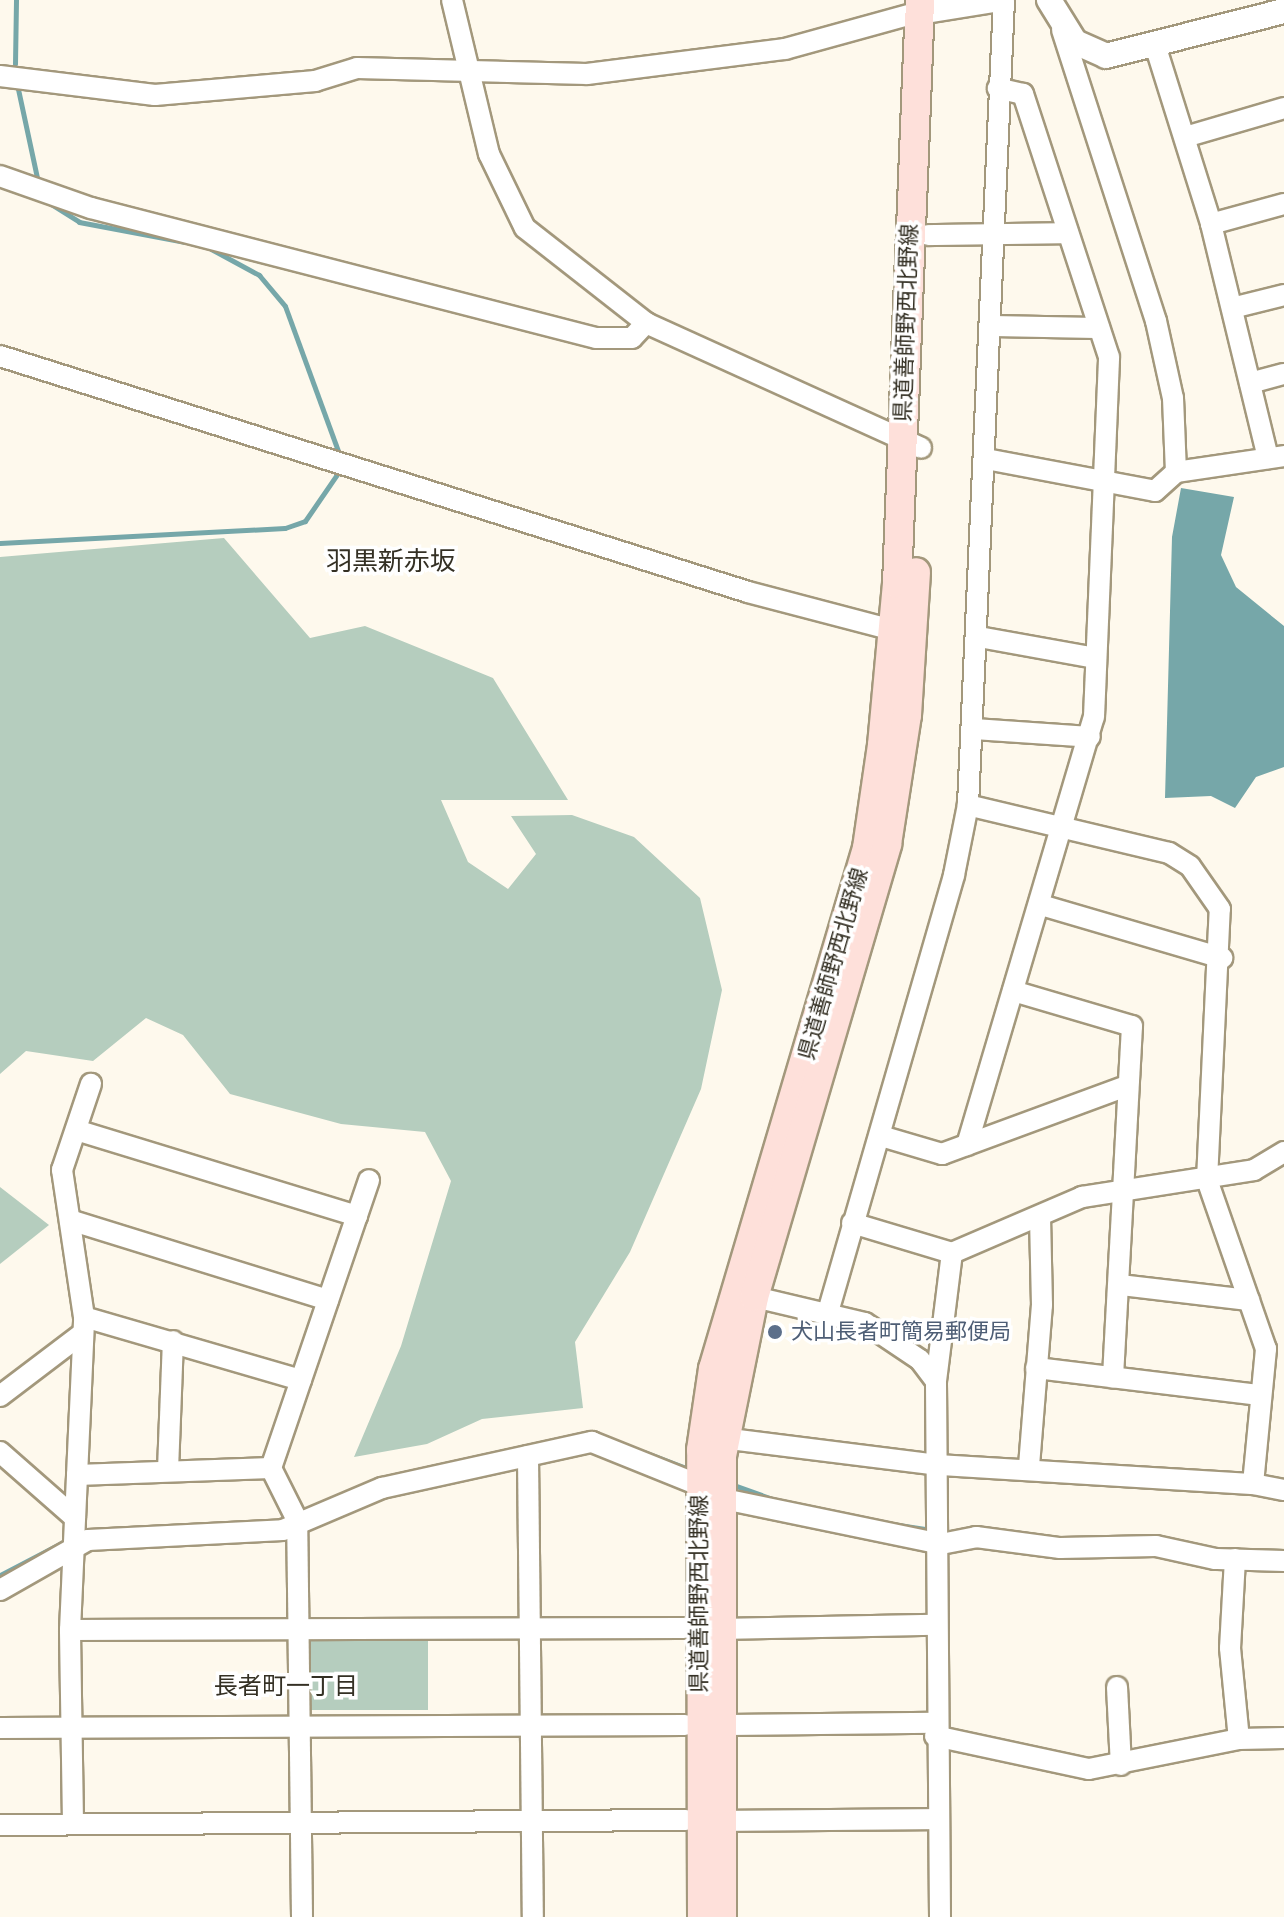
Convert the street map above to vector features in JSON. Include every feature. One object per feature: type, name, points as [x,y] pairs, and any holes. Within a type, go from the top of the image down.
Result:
[{"type":"main road","name":"県道善師野西北野線","points":[[744,1295],[867,848],[893,630],[928,235],[928,6]]},
{"type":"main road","name":"県道善師野西北野線","points":[[702,1917],[713,1369],[744,1295],[887,844],[908,699],[911,444],[928,6]]},
{"type":"main road","name":"県道善師野西北野線","points":[[710,1481],[719,1629],[722,1917]]},
{"type":"street","points":[[452,0],[464,68],[489,154],[525,228],[646,323],[911,444]]},
{"type":"street","points":[[0,76],[155,95],[315,81],[357,68],[464,68],[587,74],[785,49],[928,6],[993,0]]},
{"type":"street","points":[[828,1312],[852,1223],[881,1136],[968,805],[979,637],[998,88],[1004,0]]},
{"type":"street","points":[[1049,0],[1062,30],[1156,321],[1173,398],[1176,472]]},
{"type":"street","points":[[1062,30],[1086,51],[1106,56],[1156,48],[1284,11]]},
{"type":"street","points":[[986,459],[1155,491],[1176,472],[1276,457],[1250,383],[1211,224],[1156,48]]},
{"type":"street","points":[[967,1145],[1090,737],[1109,357],[1023,94],[998,88]]},
{"type":"street","points":[[1185,137],[1284,108]]},
{"type":"street","points":[[0,176],[91,208],[596,338],[632,338],[646,323]]},
{"type":"street","points":[[1211,224],[1284,204]]},
{"type":"street","points":[[928,235],[1068,233]]},
{"type":"street","points":[[1232,308],[1284,295]]},
{"type":"street","points":[[990,326],[1099,328]]},
{"type":"street","points":[[0,356],[893,630]]},
{"type":"street","points":[[1250,383],[1284,374]]},
{"type":"street","points":[[979,637],[1096,658]]},
{"type":"street","points":[[974,729],[1090,737]]},
{"type":"street","points":[[968,805],[1063,823],[1149,846],[1190,866],[1220,909],[1222,958],[1207,1180],[1266,1349],[1258,1395],[1253,1484]]},
{"type":"street","points":[[1041,905],[1222,958]]},
{"type":"street","points":[[1013,991],[1132,1026],[1127,1086],[1121,1285],[1113,1377]]},
{"type":"street","points":[[73,1823],[69,1728],[70,1630],[83,1325],[73,1221],[62,1170],[91,1084]]},
{"type":"street","points":[[881,1136],[942,1154],[1127,1086]]},
{"type":"street","points":[[76,1130],[357,1216]]},
{"type":"street","points":[[852,1223],[952,1253],[1082,1197],[1126,1188],[1207,1180],[1254,1170],[1284,1152]]},
{"type":"street","points":[[302,1917],[295,1518],[271,1468],[369,1180]]},
{"type":"street","points":[[1029,1466],[1036,1368],[1040,1217]]},
{"type":"street","points":[[73,1221],[328,1300]]},
{"type":"street","points":[[940,1917],[935,1625],[941,1518],[936,1381],[952,1253]]},
{"type":"street","points":[[1121,1285],[1249,1300]]},
{"type":"street","points":[[744,1295],[828,1312],[889,1338],[936,1381]]},
{"type":"street","points":[[83,1325],[173,1341],[301,1380]]},
{"type":"street","points":[[0,1396],[83,1325]]},
{"type":"street","points":[[168,1470],[173,1341]]},
{"type":"street","points":[[1036,1368],[1258,1395]]},
{"type":"street","points":[[730,1439],[939,1465],[1029,1466],[1253,1484],[1284,1490]]},
{"type":"street","points":[[0,1452],[74,1534],[88,1540],[295,1518],[382,1488],[592,1442],[710,1481],[941,1544],[976,1537],[1060,1548],[1156,1546],[1235,1559],[1284,1561]]},
{"type":"street","points":[[528,1456],[533,1917]]},
{"type":"street","points":[[77,1475],[271,1468]]},
{"type":"street","points":[[0,1590],[74,1534]]},
{"type":"street","points":[[1235,1559],[1230,1648],[1239,1739]]},
{"type":"street","points":[[719,1629],[935,1625]]},
{"type":"street","points":[[70,1630],[530,1626],[684,1628]]},
{"type":"street","points":[[1117,1687],[1121,1765]]},
{"type":"street","points":[[0,1728],[685,1725]]},
{"type":"street","points":[[729,1725],[935,1729],[1056,1765],[1121,1765],[1239,1739],[1284,1738]]},
{"type":"street","points":[[722,1821],[937,1819]]},
{"type":"street","points":[[0,1825],[686,1820]]},
{"type":"green space","points":[[224,538],[310,638],[365,626],[493,678],[568,800],[441,800],[468,862],[508,889],[536,854],[511,816],[572,815],[634,837],[700,898],[722,990],[701,1089],[630,1252],[575,1342],[583,1408],[482,1419],[427,1444],[354,1457],[401,1346],[451,1181],[425,1132],[341,1124],[230,1094],[183,1035],[146,1018],[93,1061],[26,1051],[0,1074],[0,557]]},
{"type":"green space","points":[[0,1187],[49,1225],[0,1264]]},
{"type":"green space","points":[[305,1639],[428,1639],[428,1710],[305,1710]]},
{"type":"water","points":[[1181,488],[1234,497],[1221,555],[1236,587],[1284,626],[1284,767],[1256,777],[1235,808],[1211,796],[1165,798],[1172,537]]},
{"type":"waterway","points":[[15,64],[16,0]]},
{"type":"waterway","points":[[18,89],[37,178]]},
{"type":"waterway","points":[[46,201],[79,222],[185,242]]},
{"type":"waterway","points":[[211,249],[259,275],[285,306],[338,451]]},
{"type":"waterway","points":[[0,543],[285,528],[305,521],[338,473]]},
{"type":"waterway","points":[[427,1468],[581,1435]]},
{"type":"waterway","points":[[644,1452],[691,1470]]},
{"type":"waterway","points":[[731,1484],[778,1501]]},
{"type":"waterway","points":[[886,1523],[931,1530]]},
{"type":"waterway","points":[[1127,1537],[1149,1537]]},
{"type":"waterway","points":[[0,1575],[69,1539]]},
{"type":"waterway","points":[[1221,1550],[1284,1551]]},
{"type":"place","name":"犬山長者町簡易郵便局","points":[[775,1332]]},
{"type":"district","name":"羽黒新赤坂","points":[[391,562]]},
{"type":"district","name":"長者町一丁目","points":[[286,1686]]}]
